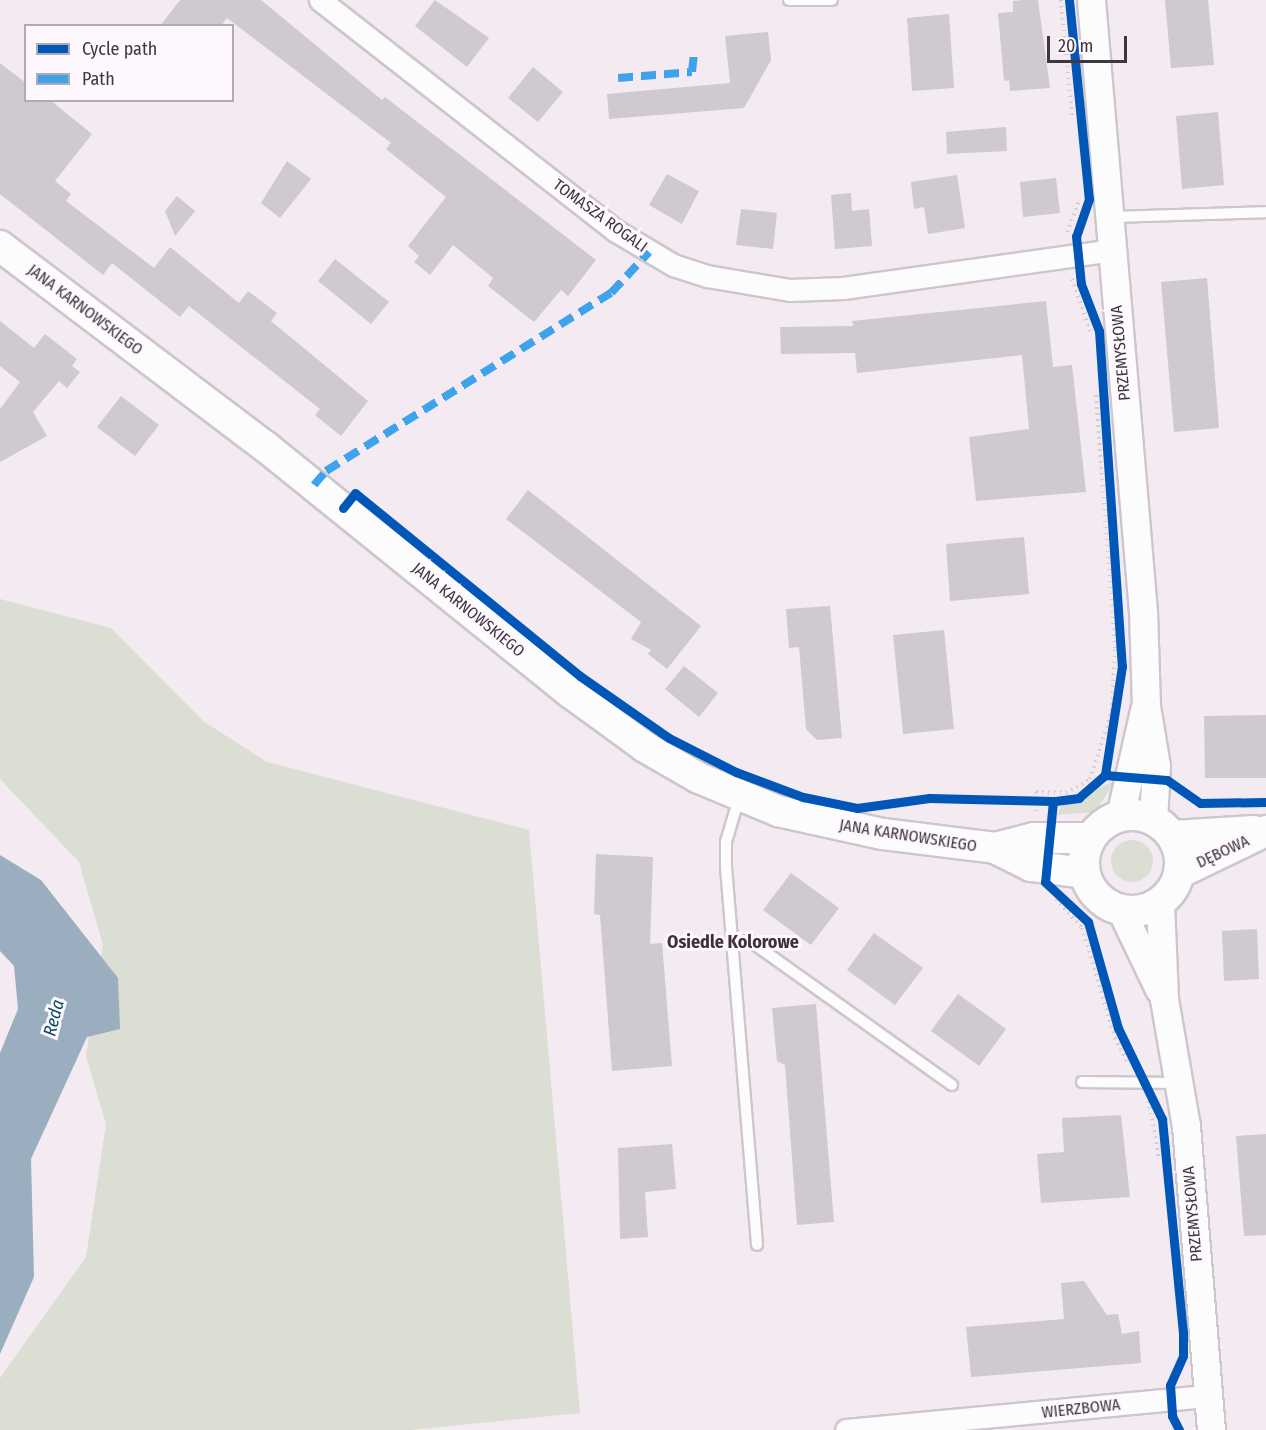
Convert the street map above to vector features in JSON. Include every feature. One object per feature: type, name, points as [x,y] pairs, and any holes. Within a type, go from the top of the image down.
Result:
[{"type":"main road","name":"JANA KARNOWSKIEGO","points":[[0,246],[266,447],[589,706],[645,747],[740,795],[848,828],[995,848],[1048,883],[1084,873]]},
{"type":"main road","points":[[1120,816],[1163,827],[1179,873],[1160,903],[1121,910],[1104,903],[1084,873],[1090,838],[1120,816]]},
{"type":"main road","name":"DĘBOWA","points":[[1163,827],[1266,831]]},
{"type":"main road","name":"JANA KARNOWSKIEGO","points":[[995,848],[1043,828],[1090,838]]},
{"type":"main road","name":"DĘBOWA","points":[[1179,873],[1266,831]]},
{"type":"street","name":"TOMASZA ROGALI","points":[[320,0],[616,231],[673,265],[750,286],[790,290],[916,279],[1074,253],[1113,250]]},
{"type":"street","name":"PRZEMYSŁOWA","points":[[1091,0],[1113,250],[1146,706],[1163,827]]},
{"type":"street","name":"PRZEMYSŁOWA","points":[[1120,816],[1146,706]]},
{"type":"street","name":"PRZEMYSŁOWA","points":[[1160,903],[1164,999],[1178,1083],[1211,1430]]},
{"type":"street","name":"PRZEMYSŁOWA","points":[[1121,910],[1164,999]]},
{"type":"street","name":"WIERZBOWA","points":[[846,1430],[973,1425],[1208,1396]]},
{"type":"lane","points":[[789,0],[832,0]]},
{"type":"lane","points":[[1110,217],[1266,212]]},
{"type":"lane","points":[[740,795],[726,842],[757,1245]]},
{"type":"lane","points":[[732,942],[750,941],[952,1085]]},
{"type":"lane","points":[[1082,1082],[1145,1085],[1178,1083]]},
{"type":"path","points":[[1061,0],[1072,122]]},
{"type":"path","points":[[1069,0],[1081,134]]},
{"type":"path","points":[[1085,193],[1074,253],[1096,341]]},
{"type":"path","points":[[1031,799],[1036,792],[1066,793],[1084,786],[1112,711],[1115,648],[1100,385]]},
{"type":"path","points":[[1031,799],[1053,801],[1079,798],[1105,775],[1121,696],[1100,385]]},
{"type":"path","points":[[1031,799],[1043,828]]},
{"type":"path","points":[[1043,828],[1053,801]]},
{"type":"path","points":[[1048,883],[1046,886],[1071,901],[1088,922],[1118,1028],[1162,1119],[1168,1169]]},
{"type":"path","points":[[1048,883],[1073,913],[1082,928],[1115,1038],[1145,1085],[1152,1110],[1159,1160]]},
{"type":"shaded area","points":[[0,599],[111,628],[203,721],[267,762],[529,830],[580,1413],[412,1430],[0,1430],[0,1378],[86,1257],[106,1124],[86,1056],[103,945],[79,862],[0,779]]},
{"type":"shaded area","points":[[1116,780],[1095,812],[1057,815],[1061,806]]},
{"type":"shaded area","points":[[1132,840],[1147,846],[1153,861],[1147,876],[1132,882],[1117,876],[1111,861],[1117,846]]},
{"type":"water","name":"Reda","points":[[0,855],[41,880],[118,978],[120,1029],[87,1037],[31,1159],[34,1277],[0,1354],[0,1053],[18,1009],[14,966],[0,951]]},
{"type":"building","points":[[180,0],[261,0],[382,100],[385,97],[596,260],[568,296],[561,290],[534,322],[488,286],[493,278],[453,245],[430,275],[414,262],[419,256],[408,246],[446,197],[386,149],[391,143],[227,18],[222,24],[162,24]]},
{"type":"building","points":[[435,0],[489,38],[467,67],[415,26]]},
{"type":"building","points":[[1038,0],[1050,88],[1010,91],[1009,80],[1004,81],[998,13],[1013,12],[1013,1]]},
{"type":"building","points":[[1165,0],[1208,0],[1214,65],[1171,68]]},
{"type":"building","points":[[949,14],[954,88],[912,91],[907,18]]},
{"type":"building","points":[[768,32],[771,60],[744,108],[609,119],[607,94],[730,83],[725,36]]},
{"type":"building","points":[[0,63],[24,81],[24,102],[52,102],[92,134],[55,181],[71,194],[66,201],[154,268],[170,247],[239,303],[248,291],[277,313],[271,321],[368,401],[341,436],[315,415],[320,409],[189,306],[180,317],[112,263],[103,275],[0,194]]},
{"type":"building","points":[[533,67],[563,92],[538,122],[508,98]]},
{"type":"building","points":[[1218,112],[1224,185],[1182,189],[1176,116]]},
{"type":"building","points":[[1006,127],[1007,151],[947,154],[946,132]]},
{"type":"building","points":[[287,161],[311,179],[280,218],[261,203]]},
{"type":"building","points":[[667,174],[699,191],[682,224],[649,205]]},
{"type":"building","points":[[957,175],[965,228],[928,234],[924,207],[914,209],[911,182]]},
{"type":"building","points":[[1056,178],[1060,213],[1023,217],[1020,182]]},
{"type":"building","points":[[851,193],[852,211],[869,209],[872,246],[835,249],[831,195]]},
{"type":"building","points":[[177,196],[195,211],[175,236],[165,211]]},
{"type":"building","points":[[741,209],[777,213],[773,249],[736,245]]},
{"type":"building","points":[[335,259],[389,302],[371,324],[318,281]]},
{"type":"building","points":[[1207,278],[1219,428],[1174,432],[1161,282]]},
{"type":"building","points":[[1046,301],[1053,367],[1072,365],[1086,492],[976,501],[969,437],[1029,429],[1022,355],[857,373],[855,353],[781,354],[780,327],[853,326],[852,321]]},
{"type":"building","points":[[0,321],[34,348],[45,334],[77,359],[72,366],[80,372],[67,388],[59,381],[33,412],[47,436],[0,462],[0,409],[20,382],[0,366]]},
{"type":"building","points":[[121,396],[159,425],[135,456],[97,427]]},
{"type":"building","points":[[528,490],[701,626],[667,669],[648,654],[651,650],[631,639],[641,622],[506,519]]},
{"type":"building","points":[[1024,537],[1029,594],[950,601],[946,544]]},
{"type":"building","points":[[830,606],[842,738],[817,740],[806,729],[799,647],[789,648],[786,609]]},
{"type":"building","points":[[944,630],[954,729],[903,734],[893,635]]},
{"type":"building","points":[[684,666],[718,693],[699,717],[665,689]]},
{"type":"building","points":[[1266,715],[1266,778],[1205,778],[1204,716]]},
{"type":"building","points":[[596,854],[653,857],[650,944],[662,943],[672,1066],[612,1071],[600,915],[594,914]]},
{"type":"building","points":[[791,873],[839,908],[811,945],[763,910]]},
{"type":"building","points":[[1257,929],[1259,979],[1224,981],[1222,931]]},
{"type":"building","points":[[874,933],[923,968],[895,1005],[847,970]]},
{"type":"building","points":[[958,994],[1006,1029],[979,1066],[931,1031]]},
{"type":"building","points":[[816,1004],[834,1222],[797,1225],[785,1065],[777,1061],[772,1008]]},
{"type":"building","points":[[1121,1115],[1130,1197],[1041,1203],[1037,1154],[1064,1152],[1062,1118]]},
{"type":"building","points":[[1266,1134],[1266,1235],[1244,1236],[1236,1136]]},
{"type":"building","points":[[672,1144],[676,1189],[645,1192],[648,1237],[620,1239],[618,1148]]},
{"type":"building","points":[[1084,1281],[1107,1315],[1118,1314],[1122,1334],[1139,1331],[1141,1363],[971,1377],[966,1327],[1064,1319],[1061,1283]]},
{"type":"marked path","points":[[618,78],[692,72],[694,52]]},
{"type":"marked path","points":[[314,485],[326,471],[611,293],[649,252]]},
{"type":"cycle path","points":[[1069,0],[1089,199],[1076,236],[1081,284],[1099,331],[1122,666],[1105,775],[1079,798],[1053,801],[1045,882],[1088,922],[1118,1028],[1162,1119],[1183,1332],[1183,1356],[1170,1385],[1172,1416],[1179,1430]]},
{"type":"cycle path","points":[[343,508],[355,493],[580,676],[669,738],[736,772],[803,797],[857,808],[929,798],[1053,801]]},
{"type":"cycle path","points":[[1105,775],[1167,780],[1200,803],[1266,802]]},
{"type":"district","name":"Osiedle Kolorowe","points":[[733,942]]}]
